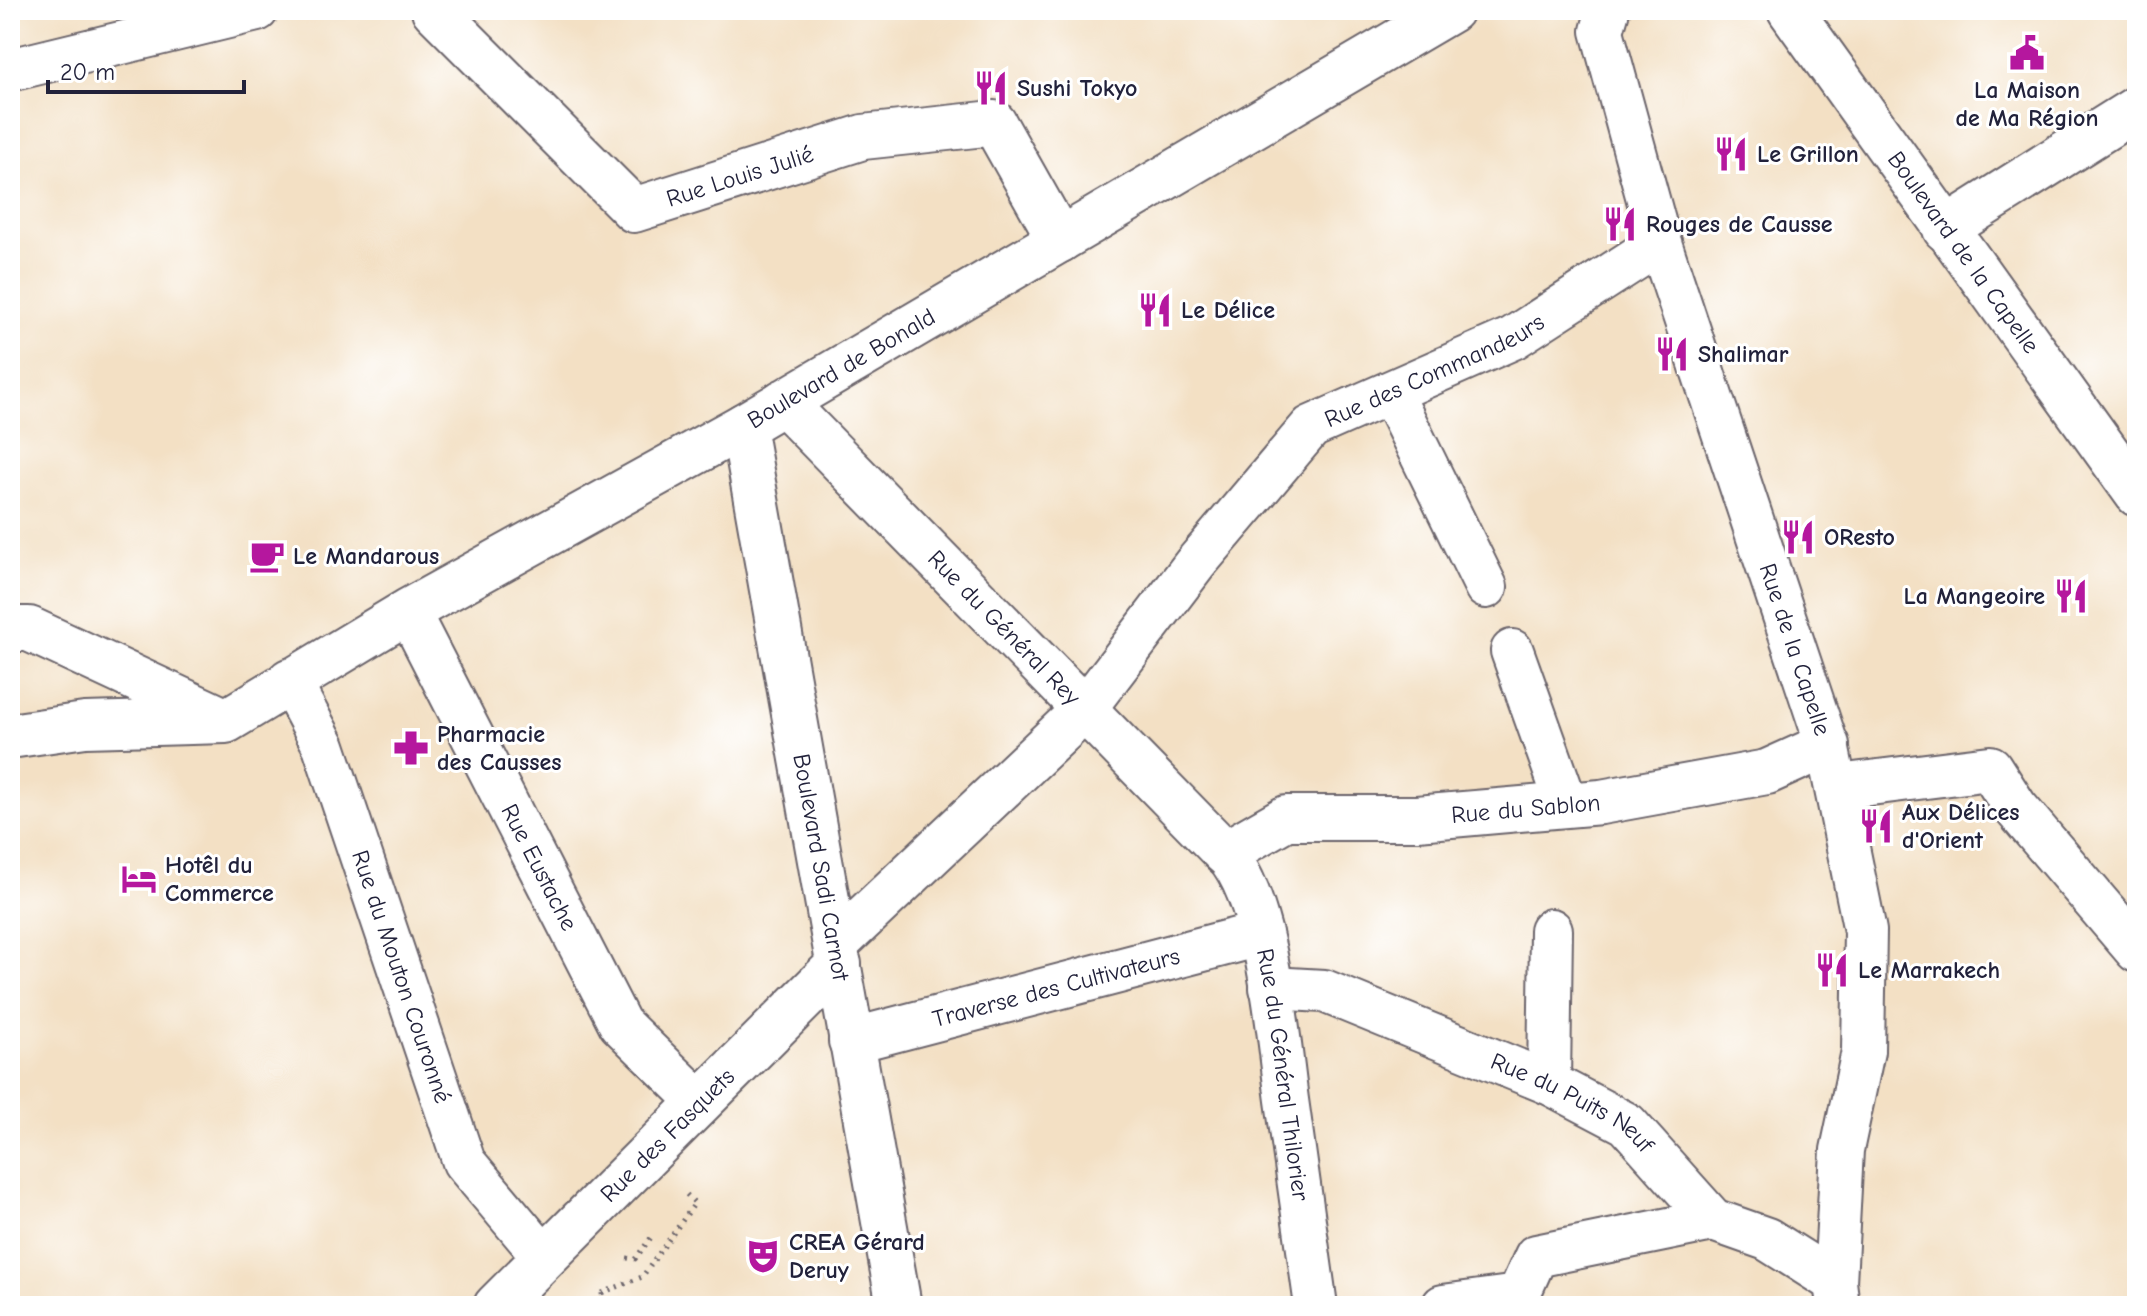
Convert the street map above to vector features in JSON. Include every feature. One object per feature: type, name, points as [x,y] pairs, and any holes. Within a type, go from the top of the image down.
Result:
[{"type":"street","points":[[10,70],[257,10]]},
{"type":"street","name":"Rue Louis Julié","points":[[434,10],[634,210],[863,137],[994,123],[1060,240]]},
{"type":"street","name":"Boulevard de Bonald","points":[[226,721],[289,680],[408,611],[743,426],[1451,10]]},
{"type":"street","name":"Rue de la Capelle","points":[[1608,10],[1602,31],[1660,243],[1827,745],[1865,931],[1863,1051],[1842,1150],[1836,1294]]},
{"type":"street","name":"Boulevard de la Capelle","points":[[1790,10],[2137,494]]},
{"type":"street","points":[[1945,229],[2137,108]]},
{"type":"street","name":"Rue des Commandeurs","points":[[1083,711],[1195,564],[1311,427],[1513,338],[1660,243]]},
{"type":"street","points":[[1391,393],[1486,587]]},
{"type":"street","name":"Rue du Général Rey","points":[[783,402],[1225,853]]},
{"type":"street","name":"Boulevard Sadi Carnot","points":[[743,426],[899,1306]]},
{"type":"street","name":"Rue Eustache","points":[[408,611],[620,1024],[700,1102]]},
{"type":"street","points":[[10,629],[29,629],[226,721]]},
{"type":"street","points":[[1512,651],[1567,805]]},
{"type":"street","name":"Rue du Mouton Couronné","points":[[289,680],[324,746],[464,1162],[544,1257]]},
{"type":"street","name":"Rue des Fasquets","points":[[496,1306],[700,1102],[837,954],[1083,711]]},
{"type":"street","points":[[10,736],[85,725],[226,721]]},
{"type":"street","name":"Rue du Sablon","points":[[1225,853],[1286,818],[1417,818],[1635,797],[1767,772],[1827,745]]},
{"type":"street","points":[[1838,787],[1990,768],[2015,807],[2137,950]]},
{"type":"street","name":"Rue du Général Thilorier","points":[[1225,853],[1238,867],[1260,934],[1271,988],[1316,1306]]},
{"type":"street","points":[[1549,1083],[1551,930]]},
{"type":"street","name":"Traverse des Cultivateurs","points":[[851,1041],[1260,934]]},
{"type":"street","name":"Rue du Puits Neuf","points":[[1271,988],[1324,991],[1549,1083],[1627,1124],[1713,1220],[1767,1239],[1836,1294]]},
{"type":"street","points":[[1443,1306],[1518,1296],[1536,1256],[1713,1220]]},
{"type":"path","points":[[602,1293],[603,1306]]},
{"type":"place","name":"La Maison de Ma Région","points":[[2027,53]]},
{"type":"place","name":"Sushi Tokyo","points":[[991,88]]},
{"type":"place","name":"Le Grillon","points":[[1731,154]]},
{"type":"place","name":"Rouges de Causse","points":[[1620,224]]},
{"type":"place","name":"Le Délice","points":[[1155,310]]},
{"type":"place","name":"Shalimar","points":[[1672,354]]},
{"type":"place","name":"OResto","points":[[1798,537]]},
{"type":"place","name":"Le Mandarous","points":[[267,556]]},
{"type":"place","name":"La Mangeoire","points":[[2071,596]]},
{"type":"place","name":"Pharmacie des Causses","points":[[411,748]]},
{"type":"place","name":"Aux Délices d'Orient","points":[[1876,826]]},
{"type":"place","name":"Hotêl du Commerce","points":[[139,879]]},
{"type":"place","name":"Le Marrakech","points":[[1832,970]]},
{"type":"place","name":"CREA Gérard Deruy","points":[[763,1256]]}]
